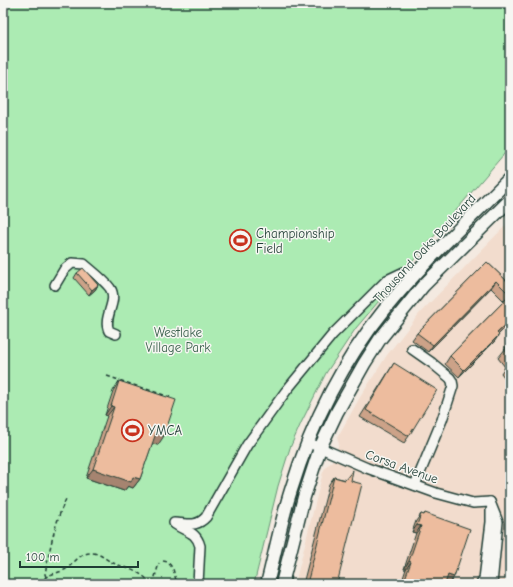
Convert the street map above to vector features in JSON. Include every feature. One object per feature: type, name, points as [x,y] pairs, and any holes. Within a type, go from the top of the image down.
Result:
[{"type":"main road","name":"Thousand Oaks Boulevard","points":[[267,584],[290,491],[308,441],[334,387],[349,361],[384,309],[412,277],[510,178]]},
{"type":"main road","name":"Thousand Oaks Boulevard","points":[[282,584],[304,497],[320,448],[337,412],[364,364],[380,339],[423,286],[510,200]]},
{"type":"main road","points":[[412,277],[423,286]]},
{"type":"street","points":[[55,285],[64,270],[72,264],[84,264],[110,288],[112,298],[106,326],[109,331],[116,334]]},
{"type":"street","points":[[198,584],[200,546],[198,540],[191,532],[182,529],[174,523],[193,525],[198,524],[206,517],[247,445],[286,391],[333,334],[387,280],[404,272],[412,277]]},
{"type":"street","points":[[412,349],[450,378],[453,386],[442,420],[415,485]]},
{"type":"street","name":"Corsa Avenue","points":[[308,441],[320,448],[367,468],[436,493],[473,503],[490,502]]},
{"type":"street","points":[[481,584],[484,579],[491,522],[490,502]]},
{"type":"street","points":[[490,502],[498,522],[492,584]]},
{"type":"path","points":[[107,376],[170,397]]},
{"type":"path","points":[[46,577],[46,568],[53,533],[67,497]]},
{"type":"path","points":[[40,584],[46,577],[67,568],[83,554],[92,553],[100,555],[121,566],[128,567],[152,584],[159,563]]},
{"type":"path","points":[[162,561],[168,562],[173,569],[177,584]]},
{"type":"shaded area","points":[[510,221],[510,584],[295,584],[323,472],[326,466],[331,463],[339,444],[337,438],[359,399],[387,355],[419,314]]},
{"type":"green space","name":"Westlake Village Park","points":[[3,3],[510,3],[510,147],[356,328],[326,373],[290,448],[278,486],[254,584],[3,584]]},
{"type":"building","points":[[487,262],[510,284],[510,295],[496,281],[433,345],[417,333]]},
{"type":"building","points":[[83,268],[98,285],[92,290],[77,273]]},
{"type":"building","points":[[510,295],[510,321],[497,333],[499,335],[464,370],[450,356]]},
{"type":"building","points":[[510,345],[510,356],[505,349]]},
{"type":"building","points":[[394,363],[437,390],[409,436],[366,410]]},
{"type":"building","name":"YMCA","points":[[119,381],[176,400],[164,436],[156,433],[140,479],[133,477],[131,482],[93,469],[114,407],[111,406]]},
{"type":"building","points":[[353,470],[351,481],[362,484],[337,584],[307,584],[334,477],[345,480]]},
{"type":"building","points":[[425,513],[470,529],[454,577],[448,575],[445,584],[403,584],[421,526],[417,525],[421,514],[424,515]]},
{"type":"place","name":"Championship Field","points":[[240,240]]},
{"type":"place","name":"YMCA","points":[[133,430]]}]
